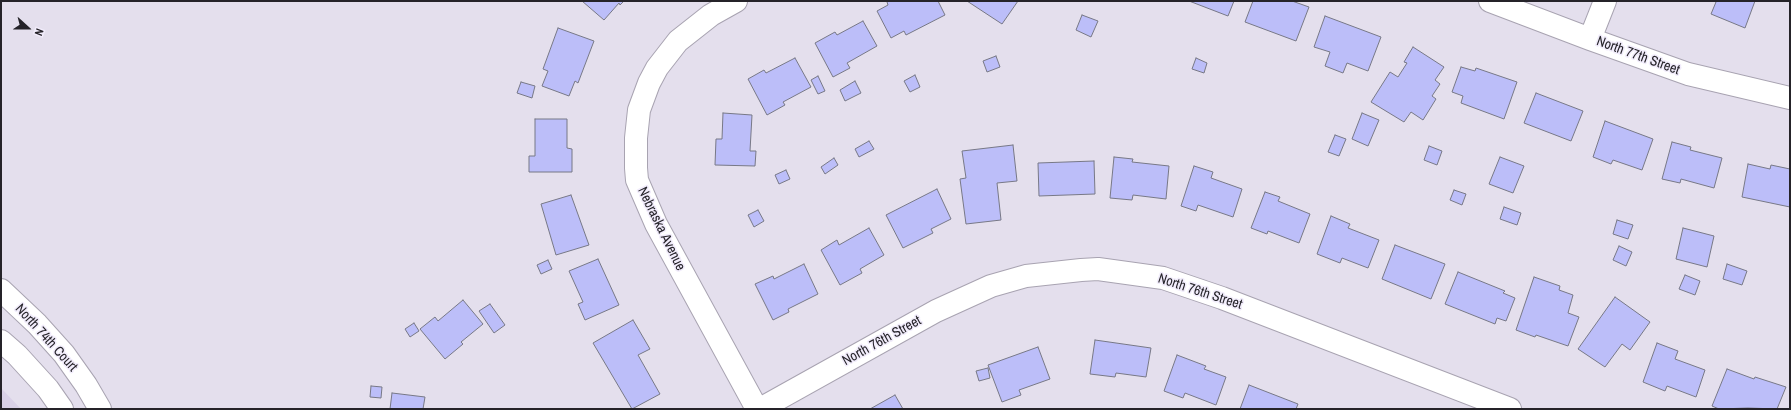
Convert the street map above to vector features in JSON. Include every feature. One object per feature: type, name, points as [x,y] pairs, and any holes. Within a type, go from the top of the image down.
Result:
[{"type":"street","name":"Nebraska Avenue","points":[[736,1],[711,15],[678,41],[657,68],[639,110],[636,138],[636,168],[637,180],[656,224],[758,409]]},
{"type":"street","name":"North 77th Street","points":[[1490,1],[1688,74],[1790,98]]},
{"type":"street","points":[[1590,39],[1605,1]]},
{"type":"street","name":"North 76th Street","points":[[758,409],[936,311],[991,286],[1026,276],[1092,270],[1162,278],[1222,298],[1510,409]]},
{"type":"street","name":"North 74th Court","points":[[2,293],[64,354],[86,385],[100,409]]},
{"type":"street","points":[[1,340],[48,389],[62,409]]},
{"type":"shaded area","points":[[2,389],[21,409],[1,409]]},
{"type":"building","points":[[582,1],[624,1],[620,5],[619,3],[604,20]]},
{"type":"building","points":[[938,1],[945,15],[906,35],[904,31],[891,38],[877,11],[888,5],[887,2]]},
{"type":"building","points":[[967,1],[1018,1],[1002,24]]},
{"type":"building","points":[[1189,1],[1234,1],[1228,16]]},
{"type":"building","points":[[1253,1],[1292,1],[1309,7],[1296,41],[1245,22]]},
{"type":"building","points":[[1713,1],[1755,1],[1745,28],[1711,14],[1716,2]]},
{"type":"building","points":[[1082,15],[1098,21],[1091,37],[1076,30]]},
{"type":"building","points":[[1325,16],[1381,37],[1368,71],[1347,63],[1343,73],[1325,66],[1330,52],[1314,47]]},
{"type":"building","points":[[863,21],[877,46],[847,63],[850,68],[833,77],[815,43],[835,32],[837,35]]},
{"type":"building","points":[[558,28],[594,41],[578,83],[575,81],[569,96],[542,86],[548,71],[543,69]]},
{"type":"building","points":[[1413,47],[1444,67],[1435,80],[1440,84],[1432,96],[1436,99],[1423,120],[1411,112],[1404,122],[1371,102],[1390,72],[1398,77],[1407,63],[1404,62]]},
{"type":"building","points":[[996,56],[1000,67],[987,72],[983,61]]},
{"type":"building","points":[[795,58],[811,87],[783,102],[785,105],[767,115],[748,79],[764,70],[766,73]]},
{"type":"building","points":[[1196,58],[1207,63],[1204,73],[1192,69]]},
{"type":"building","points":[[1461,67],[1475,71],[1476,68],[1517,82],[1504,119],[1461,103],[1463,96],[1452,92]]},
{"type":"building","points":[[915,75],[920,87],[910,92],[904,81]]},
{"type":"building","points":[[818,76],[825,91],[818,94],[811,80]]},
{"type":"building","points":[[855,81],[861,93],[845,101],[840,90]]},
{"type":"building","points":[[521,82],[535,86],[532,98],[517,93]]},
{"type":"building","points":[[1536,93],[1583,111],[1571,141],[1524,123]]},
{"type":"building","points":[[723,113],[752,115],[750,151],[756,151],[755,166],[715,165],[716,139],[722,139]]},
{"type":"building","points":[[1362,113],[1379,120],[1368,146],[1352,139]]},
{"type":"building","points":[[535,119],[567,119],[567,148],[572,149],[572,172],[529,172],[529,156],[535,156]]},
{"type":"building","points":[[1605,121],[1653,139],[1642,170],[1613,160],[1611,164],[1593,157]]},
{"type":"building","points":[[1335,135],[1346,139],[1339,156],[1328,152]]},
{"type":"building","points":[[869,141],[874,149],[859,157],[855,149]]},
{"type":"building","points":[[1672,142],[1691,147],[1690,150],[1722,158],[1714,188],[1681,179],[1680,183],[1662,179]]},
{"type":"building","points":[[1013,145],[1017,181],[997,183],[1001,220],[966,224],[960,179],[966,178],[962,151]]},
{"type":"building","points":[[1429,146],[1442,151],[1437,165],[1424,160]]},
{"type":"building","points":[[1114,157],[1133,159],[1132,162],[1169,166],[1166,199],[1133,195],[1132,200],[1110,198]]},
{"type":"building","points":[[1500,157],[1524,166],[1513,193],[1489,184]]},
{"type":"building","points":[[834,158],[838,165],[825,174],[821,167]]},
{"type":"building","points":[[1094,161],[1095,194],[1039,196],[1038,163]]},
{"type":"building","points":[[1748,164],[1770,169],[1771,165],[1790,169],[1790,207],[1742,197]]},
{"type":"building","points":[[1194,166],[1213,172],[1211,178],[1242,189],[1233,217],[1198,205],[1196,211],[1181,206]]},
{"type":"building","points":[[786,170],[790,179],[779,184],[775,175]]},
{"type":"building","points":[[937,189],[951,219],[931,229],[933,233],[903,248],[886,215]]},
{"type":"building","points":[[1454,190],[1466,194],[1462,205],[1450,200]]},
{"type":"building","points":[[1265,192],[1280,197],[1278,201],[1310,214],[1299,243],[1268,231],[1267,234],[1251,228]]},
{"type":"building","points":[[571,195],[589,245],[556,255],[541,204]]},
{"type":"building","points":[[1504,207],[1521,213],[1517,225],[1500,219]]},
{"type":"building","points":[[758,210],[764,221],[754,227],[748,215]]},
{"type":"building","points":[[1331,216],[1350,224],[1348,228],[1379,240],[1368,268],[1342,258],[1340,263],[1317,254]]},
{"type":"building","points":[[1617,220],[1633,225],[1628,239],[1613,234]]},
{"type":"building","points":[[869,228],[884,255],[860,269],[862,273],[840,285],[821,250],[837,240],[839,245]]},
{"type":"building","points":[[1683,228],[1714,236],[1707,267],[1676,259]]},
{"type":"building","points":[[1395,245],[1445,264],[1431,299],[1382,279]]},
{"type":"building","points":[[1619,246],[1632,252],[1626,266],[1613,260]]},
{"type":"building","points":[[598,259],[619,305],[585,320],[578,304],[583,302],[569,271]]},
{"type":"building","points":[[548,260],[552,269],[541,274],[537,265]]},
{"type":"building","points":[[804,264],[818,294],[788,309],[789,312],[773,320],[755,284],[773,276],[774,279]]},
{"type":"building","points":[[1727,264],[1747,271],[1742,285],[1723,279]]},
{"type":"building","points":[[1458,272],[1505,291],[1503,293],[1515,298],[1506,321],[1497,318],[1495,324],[1445,304]]},
{"type":"building","points":[[1685,275],[1700,281],[1695,295],[1679,289]]},
{"type":"building","points":[[1534,277],[1560,286],[1559,290],[1573,295],[1568,313],[1579,317],[1568,346],[1516,330]]},
{"type":"building","points":[[1615,297],[1650,322],[1630,350],[1622,344],[1605,367],[1578,349]]},
{"type":"building","points":[[463,300],[483,324],[461,342],[463,344],[445,359],[420,329],[435,317],[438,321]]},
{"type":"building","points":[[490,304],[505,325],[494,333],[479,311]]},
{"type":"building","points":[[633,320],[650,349],[638,355],[660,394],[632,409],[593,343]]},
{"type":"building","points":[[414,323],[419,331],[410,337],[405,329]]},
{"type":"building","points":[[1095,340],[1151,348],[1146,377],[1116,373],[1115,377],[1090,374]]},
{"type":"building","points":[[1657,343],[1678,351],[1675,359],[1705,370],[1696,397],[1667,386],[1665,391],[1643,382]]},
{"type":"building","points":[[1038,347],[1050,379],[1019,390],[1021,395],[1002,402],[988,365]]},
{"type":"building","points":[[1177,355],[1206,366],[1204,369],[1226,377],[1216,405],[1185,393],[1183,398],[1164,391]]},
{"type":"building","points":[[988,368],[990,378],[979,381],[976,371]]},
{"type":"building","points":[[1727,369],[1754,379],[1755,377],[1786,387],[1777,409],[1719,409],[1712,406]]},
{"type":"building","points":[[1249,385],[1298,404],[1296,409],[1240,409]]},
{"type":"building","points":[[371,386],[382,387],[381,398],[370,397]]},
{"type":"building","points":[[392,393],[425,397],[423,409],[390,409]]},
{"type":"building","points":[[895,395],[903,409],[870,409]]}]
